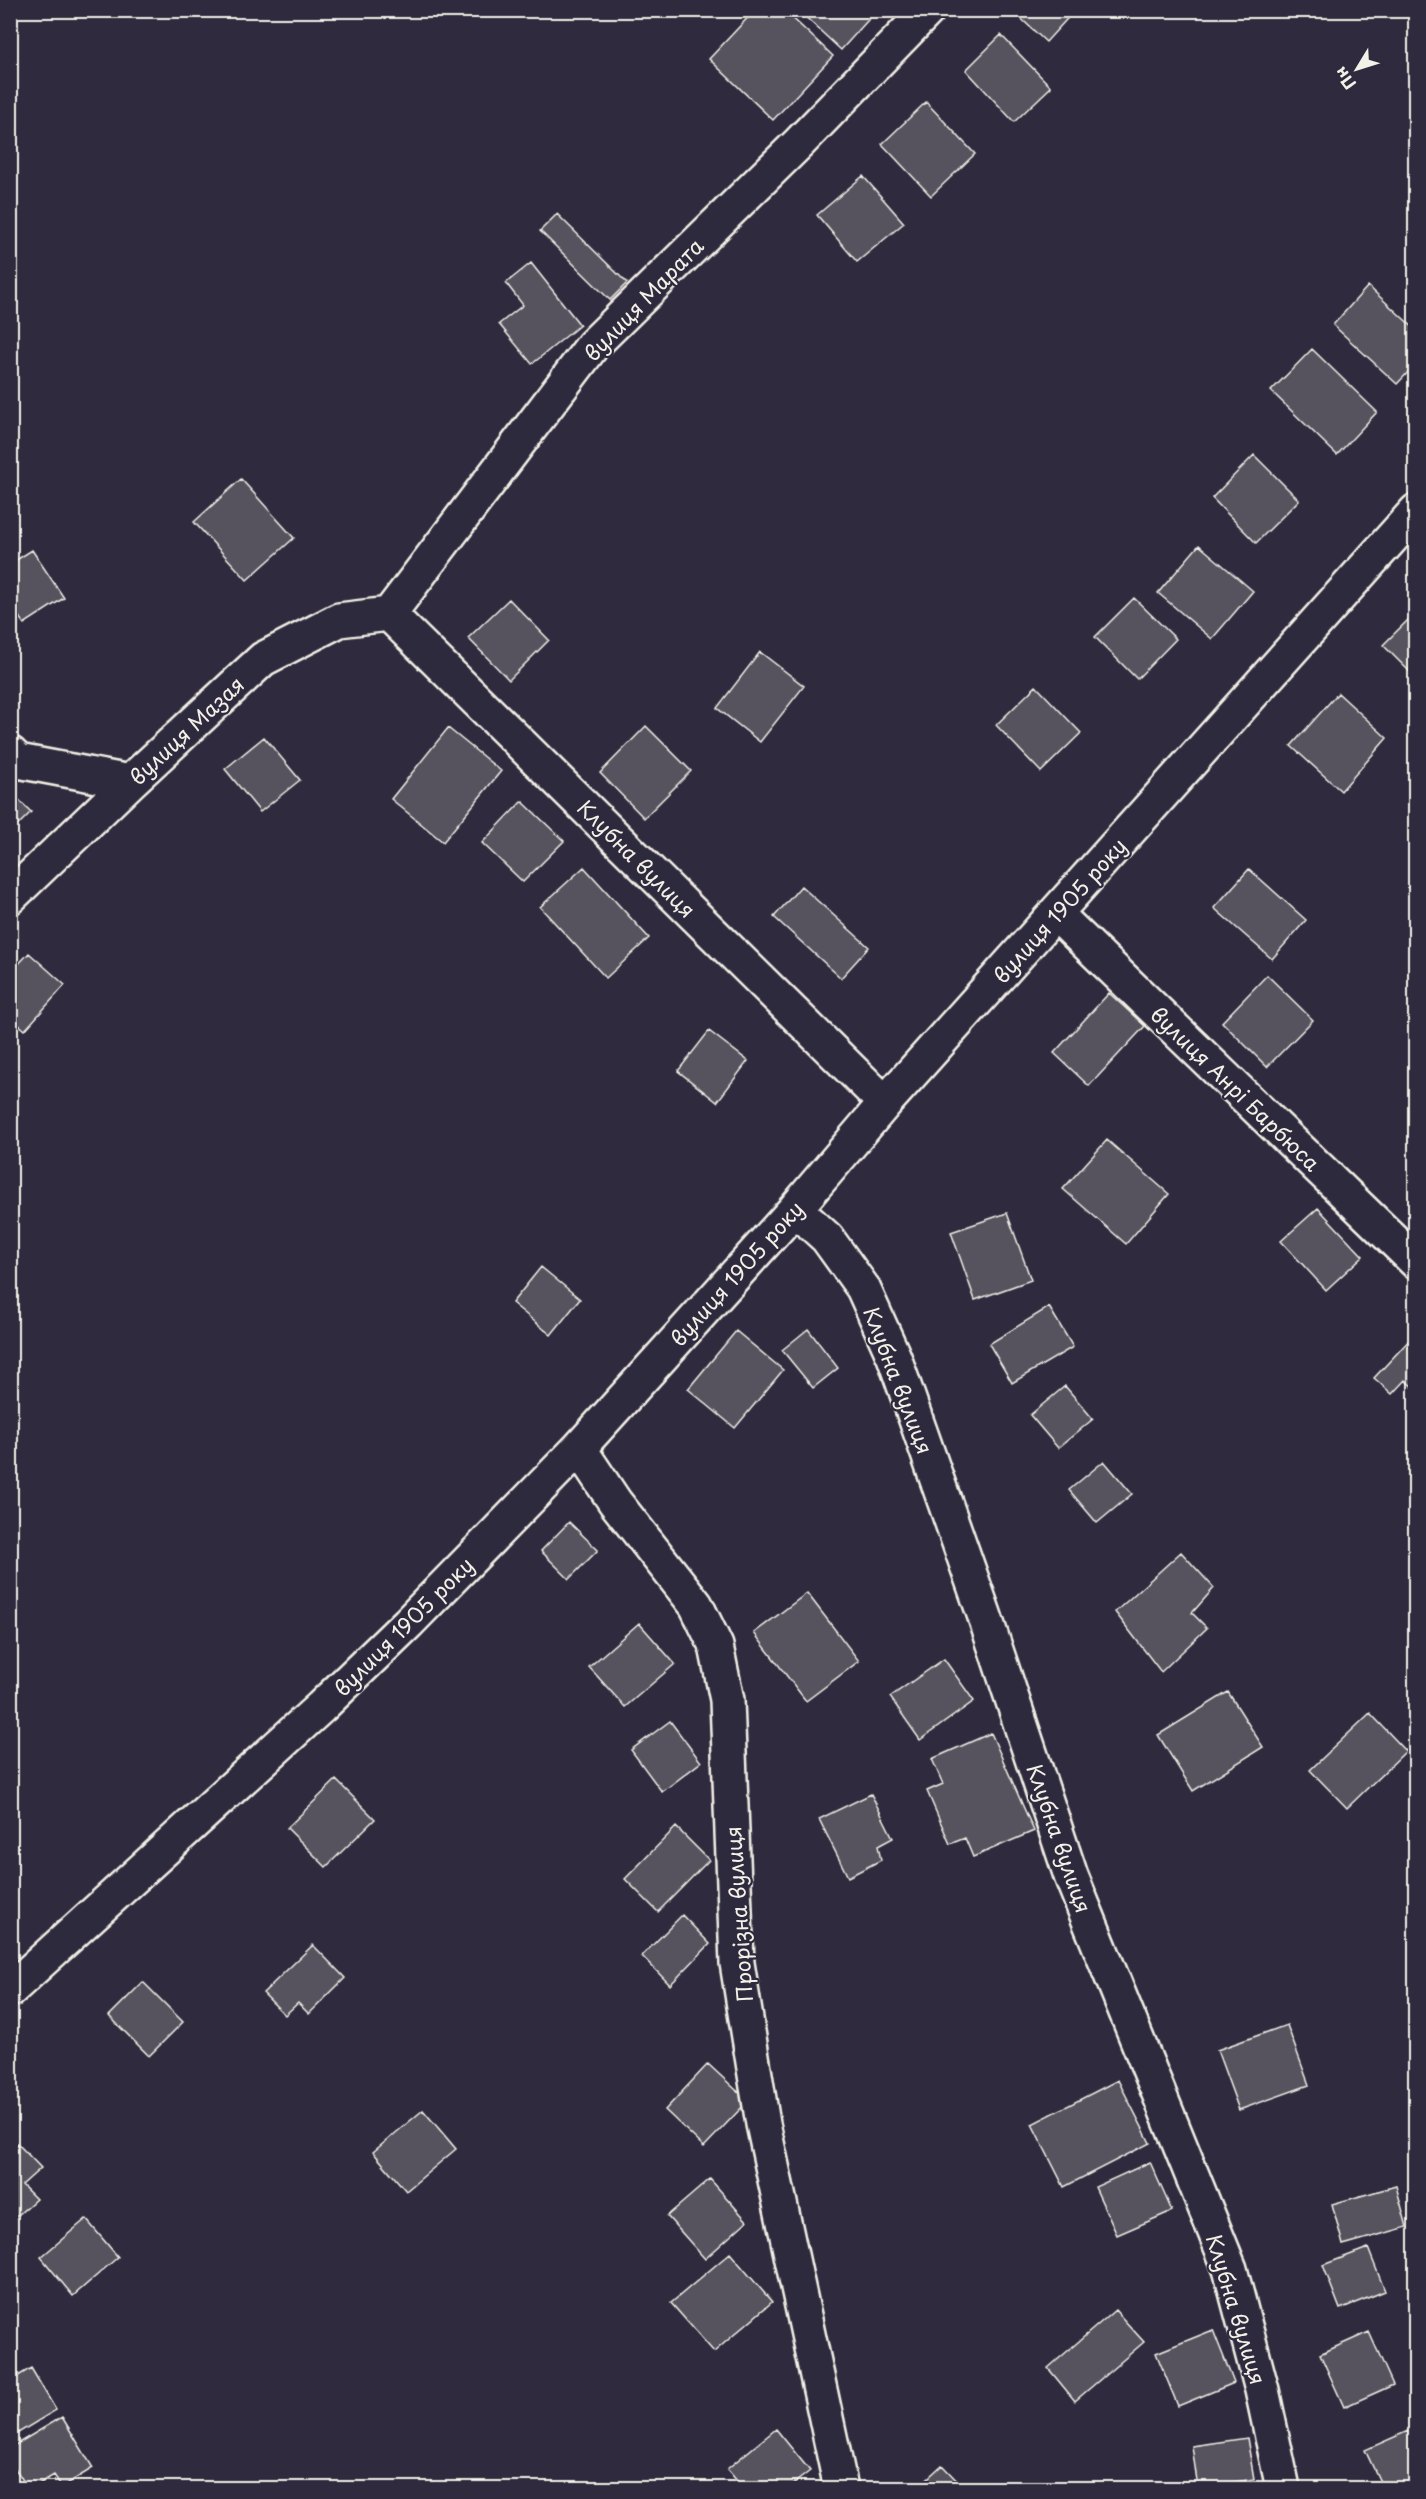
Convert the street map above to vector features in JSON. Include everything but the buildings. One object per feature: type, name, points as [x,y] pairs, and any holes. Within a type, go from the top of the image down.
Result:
[{"type":"street","name":"вулиця Марата","points":[[389,614],[593,345],[799,143],[928,10]]},
{"type":"street","name":"вулиця 1905 року","points":[[10,1990],[321,1707],[408,1623],[579,1448],[795,1209],[885,1103],[1416,511]]},
{"type":"street","name":"вулиця Мазая","points":[[10,897],[262,659],[339,620],[389,614]]},
{"type":"street","name":"Клубна вулиця","points":[[389,614],[885,1103]]},
{"type":"street","points":[[10,753],[18,761],[130,782]]},
{"type":"street","name":"вулиця Анрі Барбюса","points":[[1056,914],[1416,1262]]},
{"type":"street","name":"Клубна вулиця","points":[[795,1209],[827,1238],[863,1288],[894,1357],[984,1614],[1071,1876],[1230,2269],[1262,2390],[1283,2488]]},
{"type":"street","name":"Прорізна вулиця","points":[[579,1448],[615,1502],[696,1605],[716,1646],[727,1700],[737,1962],[763,2124],[841,2488]]}]
